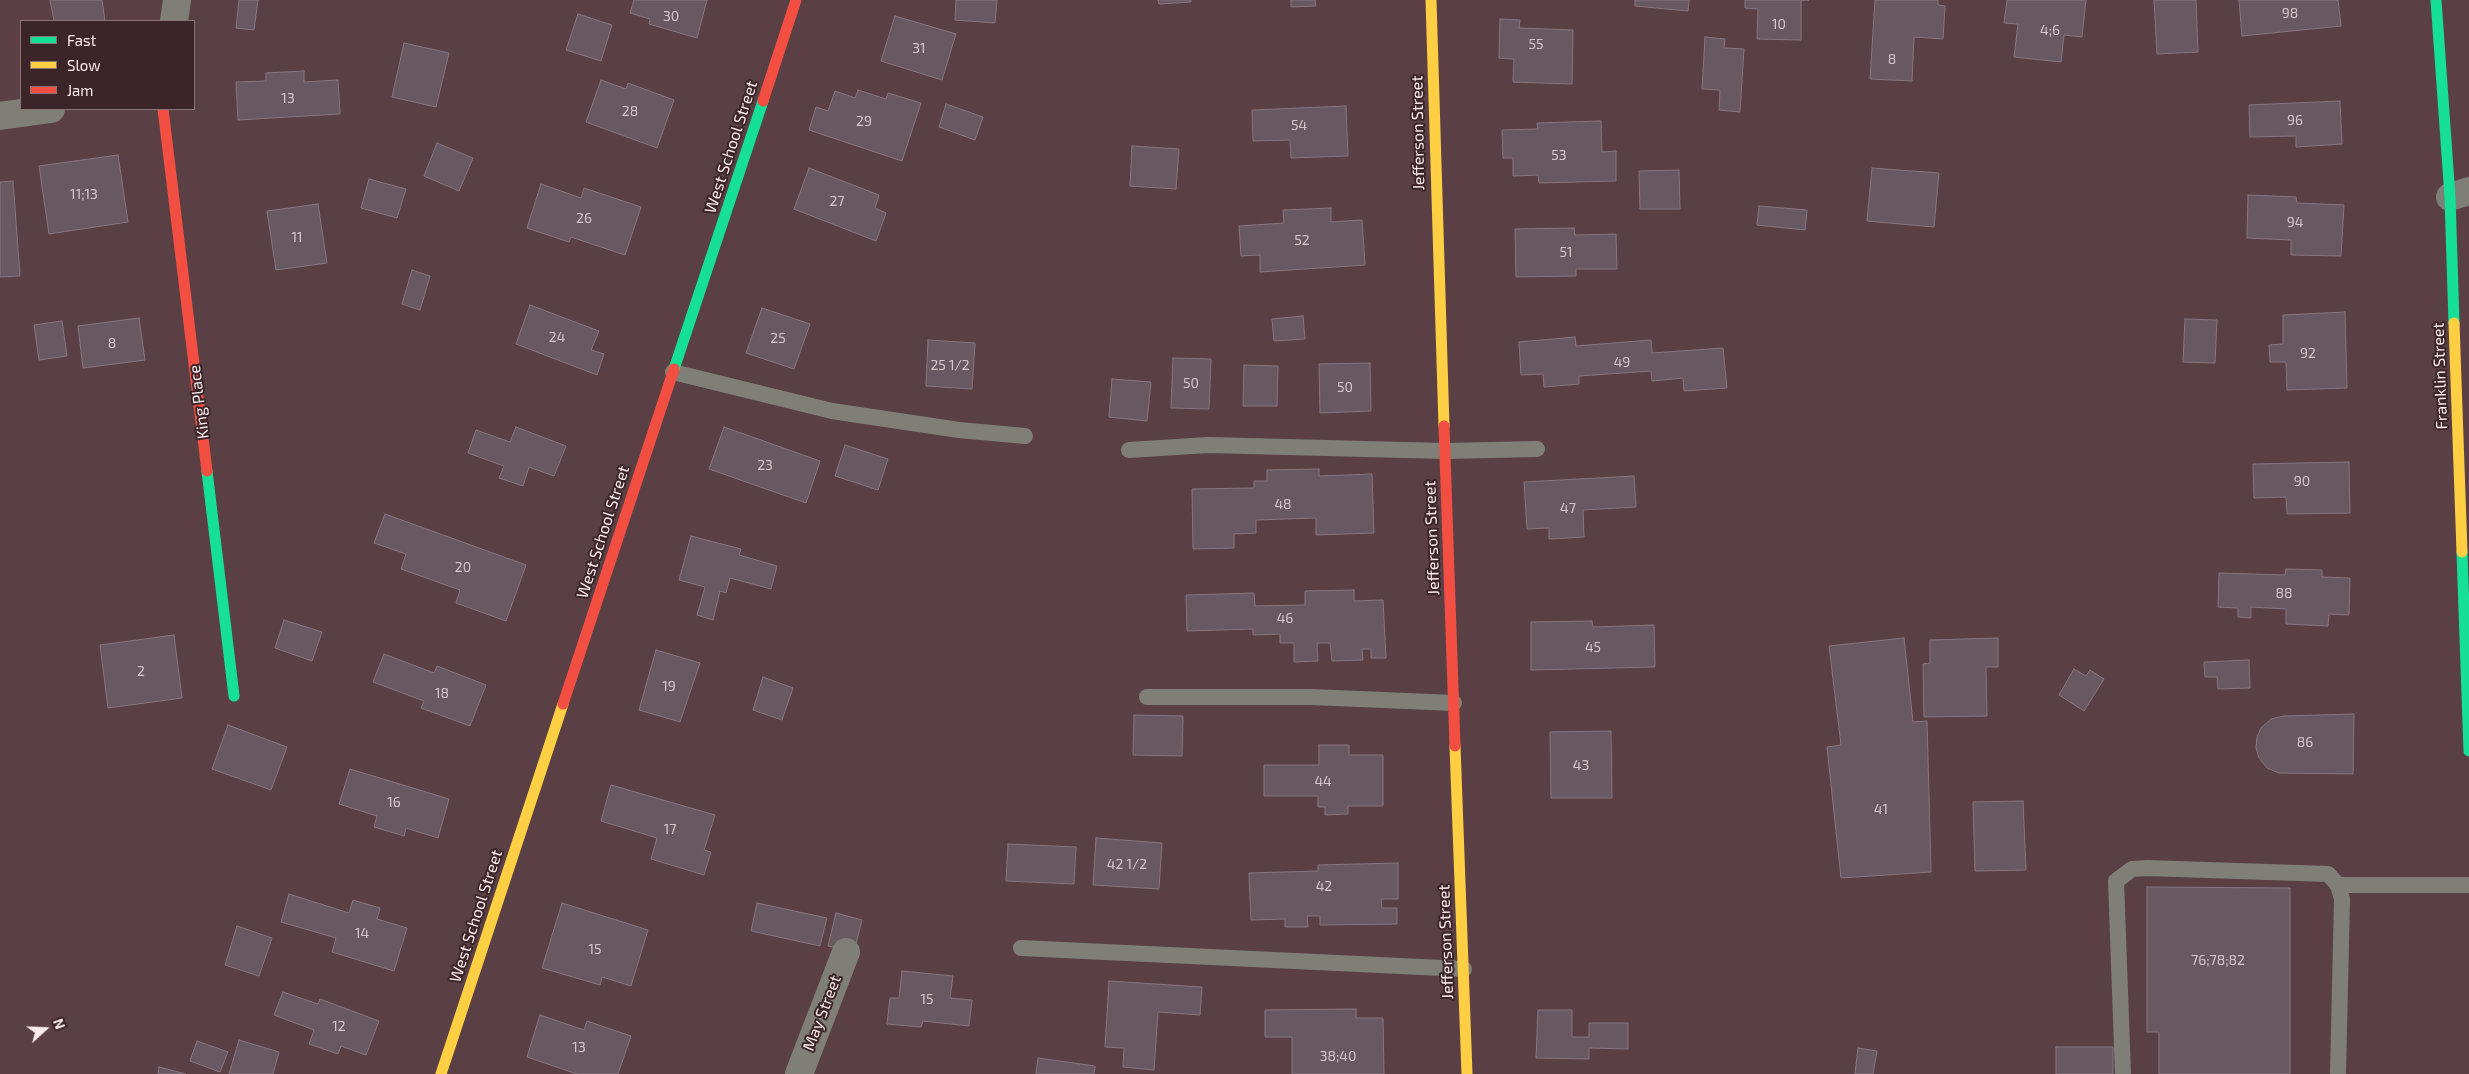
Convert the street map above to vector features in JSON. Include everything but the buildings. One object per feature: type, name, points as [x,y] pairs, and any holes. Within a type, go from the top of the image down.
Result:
[{"type":"street","points":[[174,20],[178,0]]},
{"type":"street","name":"West School Street","points":[[441,1074],[796,0]]},
{"type":"street","name":"Jefferson Street","points":[[1431,0],[1467,1074]]},
{"type":"street","name":"Franklin Street","points":[[2436,0],[2459,194],[2469,751]]},
{"type":"street","points":[[0,116],[44,110]]},
{"type":"street","name":"King Place","points":[[163,110],[234,696]]},
{"type":"street","name":"May Street","points":[[799,1074],[846,952]]},
{"type":"lane","points":[[673,372],[832,410],[959,430],[1025,436]]},
{"type":"lane","points":[[1129,450],[1208,445],[1445,451],[1537,449]]},
{"type":"lane","points":[[1147,697],[1311,697],[1454,703]]},
{"type":"lane","points":[[2123,1074],[2116,881],[2132,868],[2328,874],[2338,885],[2342,899],[2338,1074]]},
{"type":"lane","points":[[2338,885],[2469,885]]},
{"type":"lane","points":[[1021,948],[1464,969]]},
{"type":"traffic: fast","points":[[2436,0],[2450,197],[2454,323]]},
{"type":"traffic: fast","points":[[674,369],[763,101]]},
{"type":"traffic: fast","points":[[207,471],[234,696]]},
{"type":"traffic: fast","points":[[2462,552],[2469,751]]},
{"type":"traffic: slow","points":[[1431,0],[1444,426]]},
{"type":"traffic: slow","points":[[2454,323],[2462,552]]},
{"type":"traffic: slow","points":[[441,1074],[563,704]]},
{"type":"traffic: slow","points":[[1455,746],[1467,1074]]},
{"type":"traffic: jam","points":[[763,101],[796,0]]},
{"type":"traffic: jam","points":[[163,110],[207,471]]},
{"type":"traffic: jam","points":[[563,704],[674,369]]},
{"type":"traffic: jam","points":[[1444,426],[1455,746]]}]
